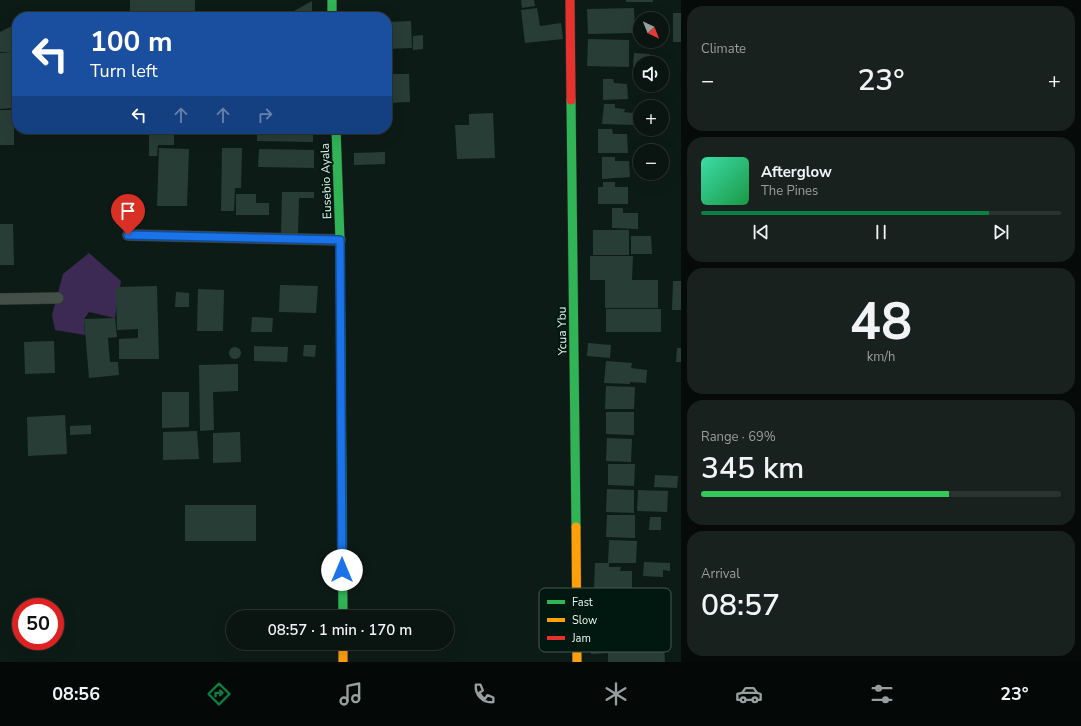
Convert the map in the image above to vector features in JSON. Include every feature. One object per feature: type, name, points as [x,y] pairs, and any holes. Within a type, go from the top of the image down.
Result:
[{"type":"street","points":[[332,0],[332,12]]},
{"type":"street","name":"Ycua Ybu","points":[[570,0],[576,588]]},
{"type":"street","name":"Eusebio Ayala","points":[[336,134],[340,240],[343,610]]},
{"type":"street","points":[[343,650],[343,662]]},
{"type":"street","name":"Ycua Ybu","points":[[577,652],[577,662]]},
{"type":"lane","points":[[128,235],[340,240]]},
{"type":"lane","points":[[0,299],[58,298]]},
{"type":"shaded area","points":[[89,253],[121,281],[115,318],[89,312],[84,319],[85,335],[55,330],[52,315],[63,274]]},
{"type":"building","points":[[130,0],[195,0],[195,12],[130,12]]},
{"type":"building","points":[[521,0],[534,0],[535,6],[522,8]]},
{"type":"building","points":[[626,0],[653,0],[653,2],[626,2]]},
{"type":"building","points":[[312,1],[312,12],[292,12]]},
{"type":"building","points":[[537,8],[540,26],[561,23],[563,39],[525,43],[521,10]]},
{"type":"building","points":[[634,8],[633,33],[588,34],[587,9]]},
{"type":"building","points":[[673,13],[681,13],[681,42],[673,42]]},
{"type":"building","points":[[411,21],[412,48],[392,49],[392,22]]},
{"type":"building","points":[[12,26],[12,52],[0,52],[0,32]]},
{"type":"building","points":[[423,35],[423,49],[413,50],[413,36]]},
{"type":"building","points":[[588,39],[629,40],[629,67],[587,66]]},
{"type":"building","points":[[12,52],[12,108],[0,109],[0,53]]},
{"type":"building","points":[[634,53],[650,54],[650,56],[634,56]]},
{"type":"building","points":[[392,74],[409,74],[410,102],[392,103]]},
{"type":"building","points":[[603,79],[613,79],[614,83],[627,84],[628,99],[603,100]]},
{"type":"building","points":[[604,104],[615,104],[615,108],[625,109],[624,112],[633,113],[633,125],[602,124]]},
{"type":"building","points":[[0,110],[12,110],[12,134],[14,134],[14,145],[0,145]]},
{"type":"building","points":[[493,113],[495,158],[457,159],[455,125],[469,125],[469,114]]},
{"type":"building","points":[[598,129],[612,129],[613,134],[627,134],[628,153],[598,153]]},
{"type":"building","points":[[149,134],[174,134],[174,145],[158,145],[157,156],[149,156]]},
{"type":"building","points":[[257,134],[313,134],[313,142],[257,141]]},
{"type":"building","points":[[159,148],[189,149],[187,206],[157,206]]},
{"type":"building","points":[[222,148],[242,148],[241,188],[235,188],[234,211],[221,211]]},
{"type":"building","points":[[259,149],[314,150],[314,168],[258,167]]},
{"type":"building","points":[[385,152],[385,164],[354,165],[354,153]]},
{"type":"building","points":[[602,157],[615,157],[615,161],[629,161],[630,177],[602,179]]},
{"type":"building","points":[[603,182],[615,182],[615,187],[628,187],[628,204],[598,204],[598,187],[603,187]]},
{"type":"building","points":[[282,192],[314,192],[314,198],[299,198],[298,233],[281,234]]},
{"type":"building","points":[[236,194],[256,194],[256,203],[269,203],[269,215],[236,215]]},
{"type":"building","points":[[612,208],[623,208],[623,213],[638,213],[638,229],[612,228]]},
{"type":"building","points":[[0,224],[13,224],[14,265],[0,265]]},
{"type":"building","points":[[593,230],[629,230],[629,255],[593,255]]},
{"type":"building","points":[[631,236],[651,236],[652,254],[631,254]]},
{"type":"building","points":[[590,256],[633,256],[632,280],[658,280],[658,308],[605,308],[605,280],[590,280]]},
{"type":"building","points":[[673,281],[681,281],[681,310],[672,310]]},
{"type":"building","points":[[280,285],[318,286],[316,313],[279,312]]},
{"type":"building","points":[[157,286],[159,359],[119,359],[119,339],[138,338],[138,329],[117,330],[116,287]]},
{"type":"building","points":[[198,289],[224,290],[223,331],[197,331]]},
{"type":"building","points":[[176,292],[189,293],[189,307],[175,307]]},
{"type":"building","points":[[606,309],[661,309],[661,332],[606,332]]},
{"type":"building","points":[[252,317],[273,318],[272,332],[251,332]]},
{"type":"building","points":[[115,318],[117,337],[108,338],[110,362],[118,362],[119,375],[89,378],[84,319]]},
{"type":"building","points":[[54,341],[55,373],[25,374],[24,342]]},
{"type":"building","points":[[588,343],[611,345],[610,358],[587,356]]},
{"type":"building","points":[[304,345],[316,345],[315,357],[303,356]]},
{"type":"building","points":[[254,346],[288,347],[287,362],[254,361]]},
{"type":"building","points":[[233,347],[237,347],[241,353],[237,359],[233,359],[229,355],[229,351]]},
{"type":"building","points":[[677,348],[681,348],[681,362],[676,362]]},
{"type":"building","points":[[606,361],[632,363],[631,368],[647,370],[646,383],[604,383]]},
{"type":"building","points":[[238,364],[238,391],[213,392],[214,430],[200,431],[199,365]]},
{"type":"building","points":[[606,386],[635,387],[634,409],[605,409]]},
{"type":"building","points":[[162,392],[189,392],[189,427],[162,428]]},
{"type":"building","points":[[606,412],[634,412],[634,435],[606,434]]},
{"type":"building","points":[[65,415],[67,454],[28,456],[27,417]]},
{"type":"building","points":[[91,425],[91,434],[70,435],[70,426]]},
{"type":"building","points":[[197,431],[199,459],[163,460],[163,432]]},
{"type":"building","points":[[240,432],[241,462],[213,463],[213,433]]},
{"type":"building","points":[[607,438],[632,439],[631,462],[606,461]]},
{"type":"building","points":[[608,464],[635,464],[634,486],[608,485]]},
{"type":"building","points":[[655,475],[678,476],[677,488],[654,487]]},
{"type":"building","points":[[607,489],[634,490],[634,513],[606,512]]},
{"type":"building","points":[[638,490],[668,491],[667,512],[637,511]]},
{"type":"building","points":[[185,505],[256,505],[256,541],[185,541]]},
{"type":"building","points":[[607,515],[635,515],[635,538],[606,537]]},
{"type":"building","points":[[650,517],[661,517],[661,530],[649,530]]},
{"type":"building","points":[[609,540],[637,541],[636,563],[608,563]]},
{"type":"building","points":[[644,562],[670,563],[670,571],[663,570],[663,577],[643,576]]},
{"type":"building","points":[[595,563],[609,563],[609,567],[621,567],[620,571],[632,571],[632,588],[594,588]]},
{"type":"building","points":[[591,652],[664,652],[665,662],[608,662],[608,653],[591,654]]},
{"type":"traffic: fast","points":[[332,0],[332,12]]},
{"type":"traffic: fast","points":[[571,100],[576,527]]},
{"type":"traffic: fast","points":[[336,134],[340,240],[343,610]]},
{"type":"traffic: slow","points":[[576,527],[576,588]]},
{"type":"traffic: slow","points":[[343,650],[343,662]]},
{"type":"traffic: slow","points":[[577,652],[577,662]]},
{"type":"traffic: jam","points":[[570,0],[571,100]]},
{"type":"route","points":[[128,235],[340,240],[342,570]]}]
